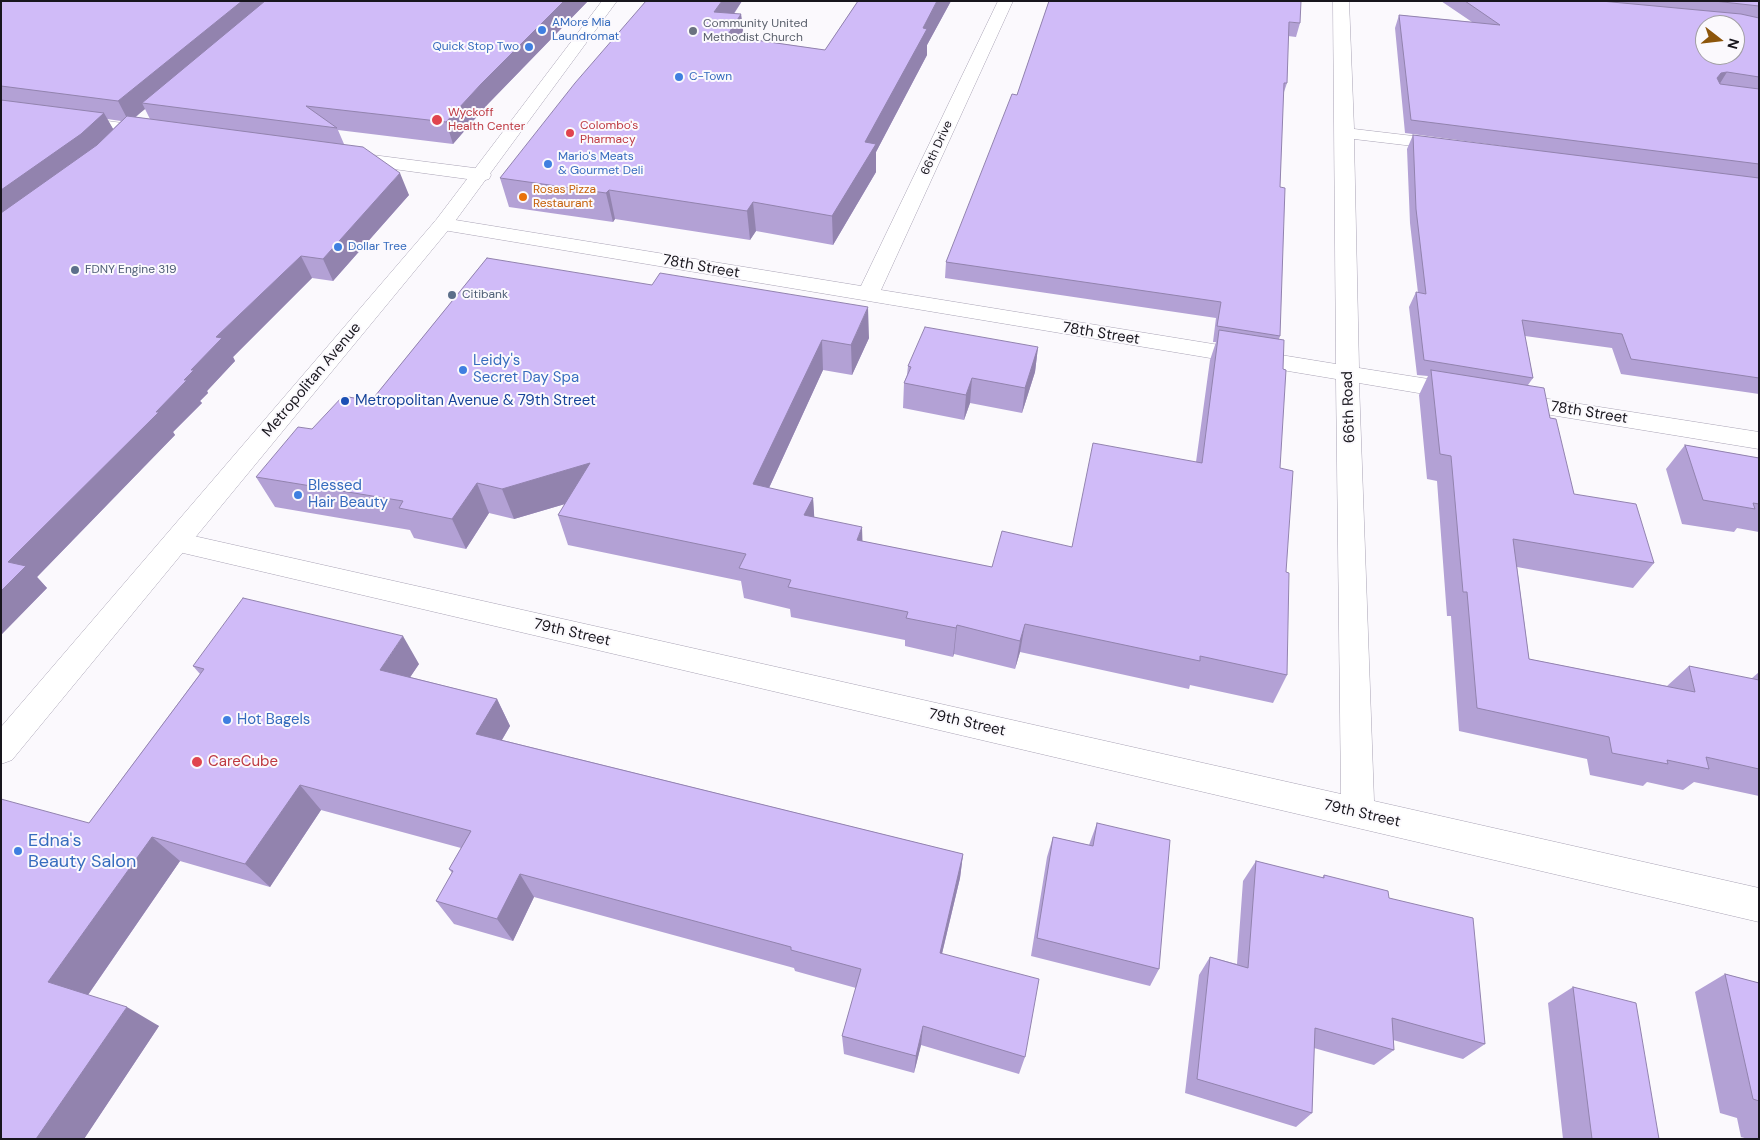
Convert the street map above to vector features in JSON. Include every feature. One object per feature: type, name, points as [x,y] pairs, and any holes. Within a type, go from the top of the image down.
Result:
[{"type":"street","name":"Metropolitan Avenue","points":[[1,750],[443,224],[482,175],[610,1]]},
{"type":"street","name":"66th Drive","points":[[868,295],[1006,1]]},
{"type":"street","name":"66th Road","points":[[1340,1],[1345,132],[1348,374],[1358,813]]},
{"type":"street","points":[[1,112],[166,134]]},
{"type":"street","points":[[116,147],[153,113]]},
{"type":"street","points":[[1345,132],[1461,147]]},
{"type":"street","points":[[330,155],[482,175]]},
{"type":"street","name":"78th Street","points":[[443,224],[1759,441]]},
{"type":"street","name":"79th Street","points":[[176,542],[1759,905]]},
{"type":"building","points":[[1,1],[242,1],[118,101],[1,86]]},
{"type":"building","points":[[265,1],[564,1],[446,122],[306,106],[337,128],[142,103]]},
{"type":"building","points":[[646,1],[722,1],[714,12],[741,14],[727,36],[825,50],[858,1],[937,1],[923,28],[927,29],[865,142],[876,144],[832,216],[753,202],[747,211],[609,190],[606,193],[500,178],[575,83]]},
{"type":"building","points":[[1049,1],[1301,1],[1300,23],[1289,22],[1287,83],[1284,83],[1280,187],[1285,188],[1280,336],[1217,326],[1221,302],[946,262],[1012,94],[1017,95]]},
{"type":"building","points":[[1465,1],[1601,1],[1741,14],[1759,18],[1759,77],[1727,72],[1721,73],[1717,78],[1720,84],[1759,89],[1759,164],[1411,120],[1399,15],[1500,25]]},
{"type":"building","points":[[1714,1],[1759,1],[1759,6]]},
{"type":"building","points":[[1,100],[104,113],[81,134],[1,190]]},
{"type":"building","points":[[127,116],[363,147],[400,173],[323,259],[301,256],[216,337],[222,338],[191,370],[194,370],[184,380],[187,380],[156,412],[159,412],[8,562],[26,566],[1,591],[1,213],[97,145]]},
{"type":"building","points":[[1413,135],[1759,178],[1759,378],[1631,359],[1622,334],[1522,320],[1533,378],[1424,360],[1416,292],[1426,294],[1416,209]]},
{"type":"building","points":[[487,258],[652,285],[660,273],[868,307],[851,345],[822,340],[753,484],[813,498],[804,515],[862,527],[857,540],[992,567],[1002,531],[1072,547],[1093,443],[1202,463],[1219,330],[1284,340],[1283,369],[1286,370],[1280,468],[1293,471],[1286,572],[1289,573],[1287,675],[1200,656],[1200,661],[1025,624],[1020,641],[957,625],[956,628],[906,618],[908,612],[788,587],[791,580],[739,568],[746,554],[558,515],[590,463],[502,489],[477,483],[452,519],[399,508],[403,501],[256,477],[298,427],[312,429],[343,396],[371,401]]},
{"type":"building","points":[[925,327],[1038,347],[1025,388],[972,378],[966,395],[904,383],[911,367],[908,366]]},
{"type":"building","points":[[1431,370],[1544,388],[1550,418],[1556,419],[1574,494],[1636,504],[1654,563],[1513,539],[1529,659],[1695,692],[1689,666],[1759,680],[1759,769],[1706,757],[1709,769],[1667,760],[1668,764],[1612,753],[1609,737],[1477,708],[1467,592],[1463,592],[1451,456],[1440,454]]},
{"type":"building","points":[[1685,445],[1759,458],[1759,504],[1753,503],[1755,509],[1703,500]]},
{"type":"building","points":[[243,598],[403,636],[380,670],[497,699],[476,734],[963,854],[940,953],[1039,979],[1025,1057],[923,1026],[916,1056],[842,1036],[861,969],[791,950],[791,947],[520,874],[497,919],[436,901],[453,871],[449,869],[471,831],[300,785],[245,864],[152,837],[48,982],[127,1007],[36,1139],[1,1139],[1,799],[89,823],[204,669],[193,666]]},
{"type":"building","points":[[1097,823],[1170,840],[1159,969],[1037,938],[1053,837],[1093,846]]},
{"type":"building","points":[[1256,861],[1324,878],[1324,875],[1388,891],[1389,898],[1473,918],[1485,1044],[1392,1018],[1394,1050],[1315,1028],[1312,1113],[1197,1079],[1210,957],[1248,968]]},
{"type":"building","points":[[1725,974],[1759,983],[1759,1101],[1753,1099]]},
{"type":"building","points":[[1573,987],[1636,1003],[1659,1139],[1592,1139]]},
{"type":"place","name":"AMore Mia Laundromat","points":[[542,30]]},
{"type":"place","name":"Community United Methodist Church","points":[[693,31]]},
{"type":"place","name":"Quick Stop Two","points":[[529,47]]},
{"type":"place","name":"C-Town","points":[[679,77]]},
{"type":"place","name":"Wyckoff Health Center","points":[[437,120]]},
{"type":"place","name":"Colombo's Pharmacy","points":[[570,133]]},
{"type":"place","name":"Mario's Meats & Gourmet Deli","points":[[548,164]]},
{"type":"place","name":"Rosas Pizza Restaurant","points":[[523,197]]},
{"type":"place","name":"Dollar Tree","points":[[338,247]]},
{"type":"place","name":"FDNY Engine 319","points":[[75,270]]},
{"type":"place","name":"Citibank","points":[[452,295]]},
{"type":"place","name":"Leidy's Secret Day Spa","points":[[463,370]]},
{"type":"place","name":"Metropolitan Avenue & 79th Street","points":[[345,401]]},
{"type":"place","name":"Blessed Hair Beauty","points":[[298,495]]},
{"type":"place","name":"Hot Bagels","points":[[227,720]]},
{"type":"place","name":"CareCube","points":[[197,762]]},
{"type":"place","name":"Edna's Beauty Salon","points":[[18,851]]}]
